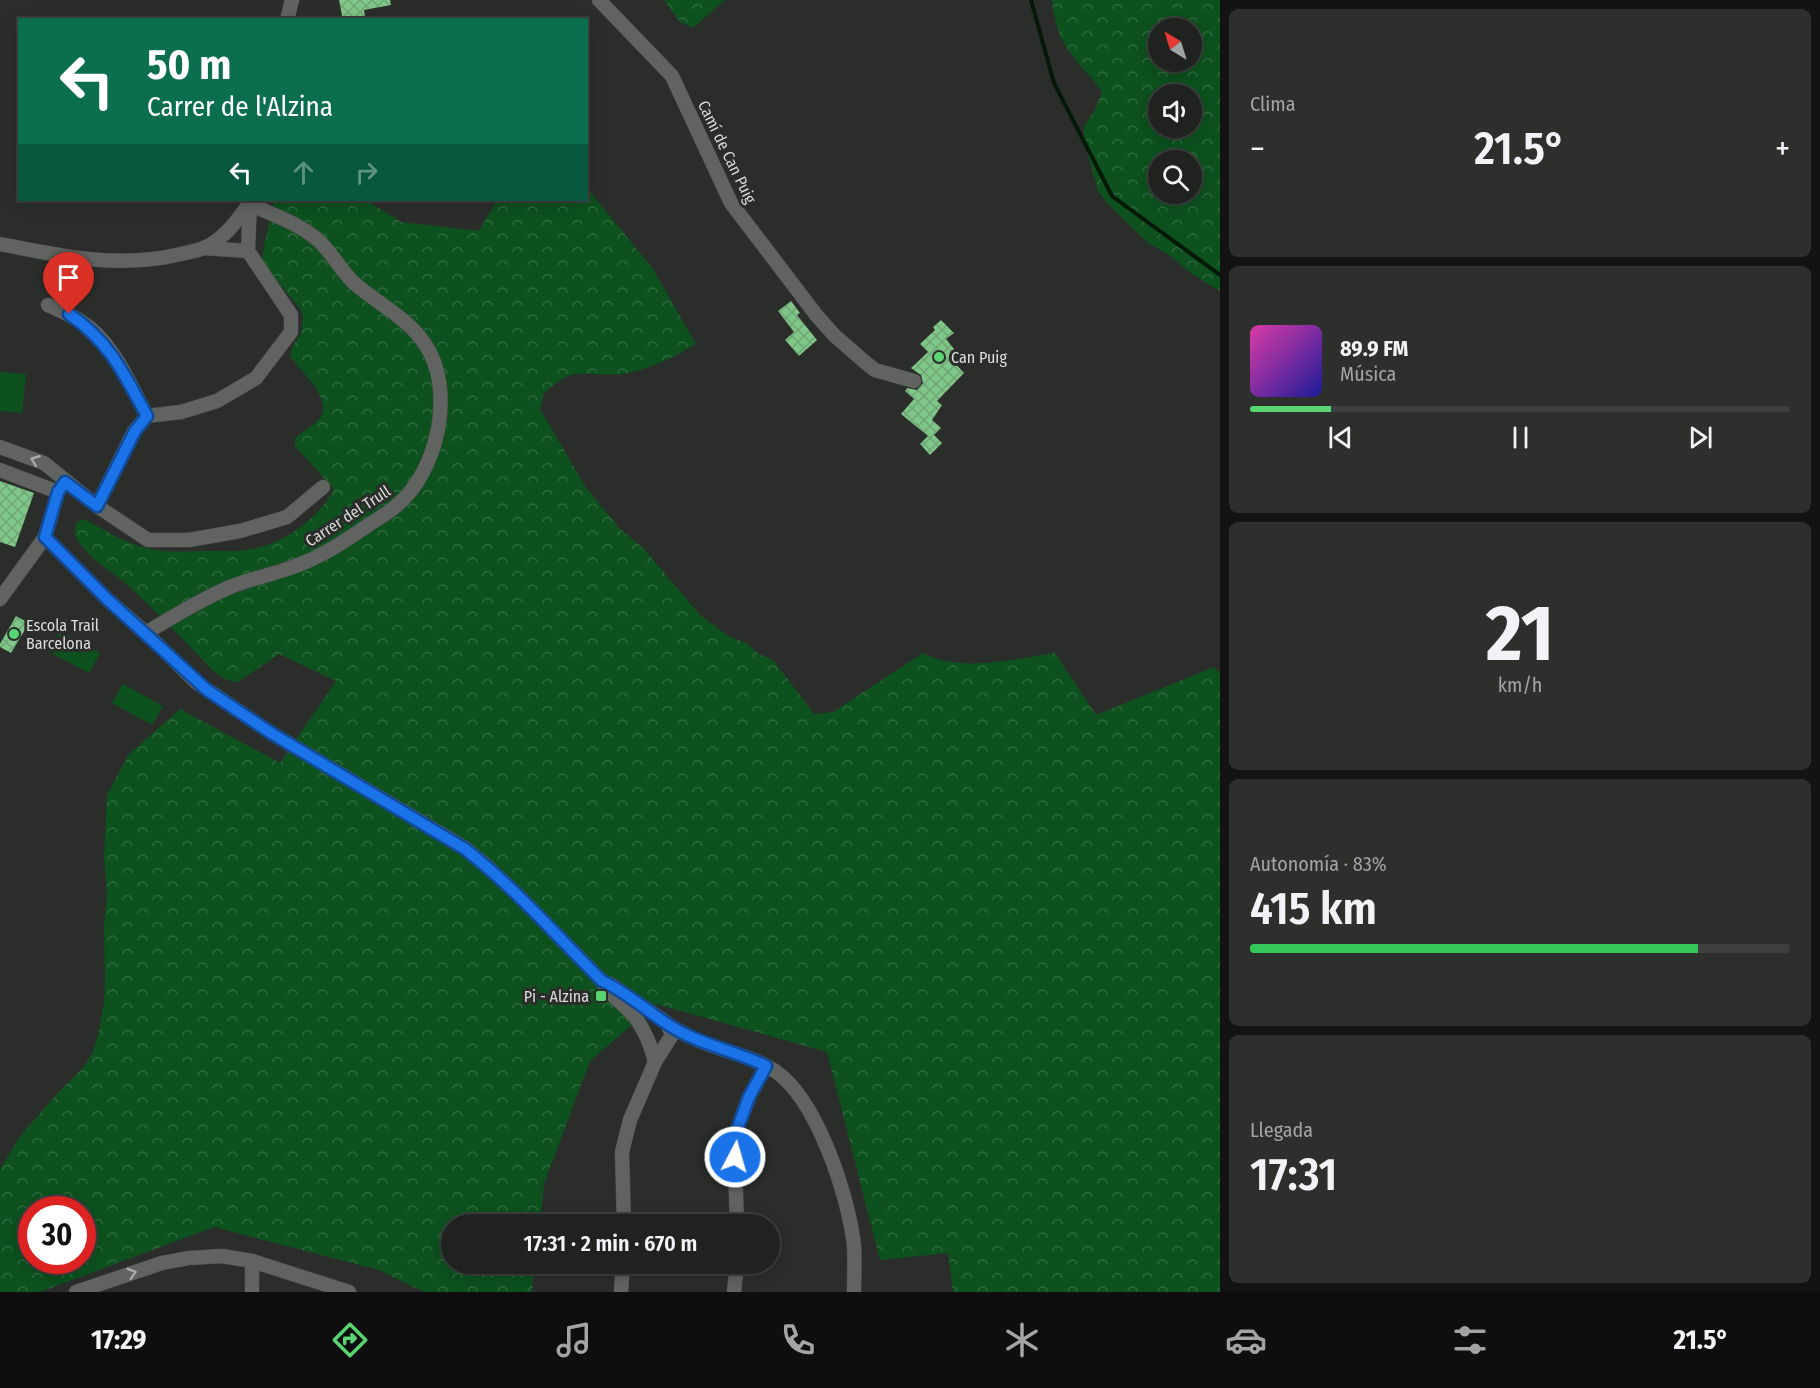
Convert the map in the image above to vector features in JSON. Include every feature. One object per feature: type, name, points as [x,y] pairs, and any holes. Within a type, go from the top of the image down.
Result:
[{"type":"street","points":[[288,18],[292,0]]},
{"type":"street","name":"Camí de Can Puig","points":[[599,0],[672,76],[731,203],[835,336],[875,369],[914,381]]},
{"type":"street","points":[[203,248],[226,232],[250,202]]},
{"type":"street","points":[[97,506],[135,431],[147,416],[181,412],[217,401],[256,378],[291,332],[291,315],[248,251],[250,202]]},
{"type":"street","name":"Carrer del Trull","points":[[146,633],[227,589],[253,578],[290,568],[343,543],[410,494],[433,452],[438,427],[440,387],[437,369],[426,345],[394,313],[353,282],[314,237],[250,202]]},
{"type":"street","points":[[0,244],[64,257],[115,261],[160,259],[203,248],[248,251]]},
{"type":"street","points":[[48,305],[69,314],[90,328],[112,353],[147,416]]},
{"type":"street","name":"Carrer del Trull","points":[[0,447],[44,463],[61,487]]},
{"type":"street","name":"Carrer del Trull","points":[[0,470],[61,487],[97,506],[148,540],[189,540],[240,531],[287,517],[323,488]]},
{"type":"street","points":[[0,599],[45,537],[61,487]]},
{"type":"street","points":[[45,537],[196,682],[271,733],[465,849],[486,866],[523,900],[602,981],[607,990],[634,1017],[648,1038],[656,1045],[681,1037],[694,1038]]},
{"type":"street","points":[[602,981],[613,986],[667,1024],[694,1038],[733,1051],[766,1066],[787,1080],[797,1092],[830,1153],[846,1201],[854,1248],[854,1292]]},
{"type":"street","points":[[654,1062],[647,1028],[652,1022],[667,1024]]},
{"type":"street","points":[[624,1214],[622,1152],[630,1120],[654,1062],[672,1035],[667,1024]]},
{"type":"street","points":[[737,1214],[734,1138],[749,1097],[766,1066]]},
{"type":"street","points":[[76,1292],[143,1269],[189,1258],[222,1256],[252,1261],[349,1292]]},
{"type":"street","points":[[252,1261],[252,1292]]},
{"type":"street","points":[[621,1292],[622,1274]]},
{"type":"street","points":[[734,1292],[736,1274]]},
{"type":"green space","points":[[664,0],[725,0],[693,28],[680,22]]},
{"type":"green space","points":[[1052,0],[1220,0],[1220,291],[1148,243],[1107,203],[1098,191],[1084,142],[1084,126],[1095,110],[1102,92],[1067,48],[1058,28]]},
{"type":"green space","points":[[588,189],[653,269],[696,344],[661,362],[632,372],[567,376],[544,393],[540,409],[585,486],[619,528],[644,549],[700,615],[728,636],[746,643],[759,654],[773,660],[814,714],[833,712],[923,653],[955,662],[988,663],[1055,653],[1096,715],[1214,667],[1220,673],[1220,1292],[953,1292],[948,1253],[880,1260],[827,1052],[656,1004],[590,1061],[544,1184],[541,1214],[441,1214],[441,1274],[534,1274],[532,1292],[424,1292],[379,1270],[214,1227],[96,1271],[96,1196],[18,1196],[18,1274],[88,1274],[40,1292],[0,1292],[0,1169],[21,1135],[82,1069],[92,1054],[98,1036],[105,982],[104,927],[107,893],[104,859],[107,795],[129,754],[180,709],[280,763],[336,681],[279,654],[238,682],[227,680],[217,674],[132,589],[88,553],[75,535],[77,522],[84,519],[125,540],[151,549],[241,551],[276,542],[310,519],[334,489],[294,445],[295,438],[318,420],[323,404],[315,387],[290,356],[301,333],[303,318],[301,310],[261,261],[274,201],[368,201],[401,222],[479,231],[496,201],[588,201]]},
{"type":"green space","points":[[0,372],[26,374],[22,413],[0,411]]},
{"type":"green space","points":[[60,631],[100,653],[89,673],[48,651]]},
{"type":"green space","points":[[123,684],[163,706],[152,725],[112,703]]},
{"type":"building","points":[[339,0],[390,0],[391,5],[364,10],[365,16],[343,18]]},
{"type":"building","points":[[791,301],[800,313],[797,315],[817,340],[799,356],[785,340],[794,332],[778,311]]},
{"type":"building","points":[[941,320],[954,333],[946,339],[958,354],[952,360],[964,373],[937,401],[942,405],[932,420],[941,428],[934,435],[942,443],[930,455],[920,444],[928,436],[901,414],[914,399],[905,391],[907,388],[917,390],[923,383],[921,375],[911,368],[928,352],[920,344],[935,330],[933,327]]},
{"type":"building","points":[[0,481],[34,493],[15,547],[0,542]]},
{"type":"building","name":"Escola Trail Barcelona","points":[[16,616],[29,623],[11,653],[0,647],[0,644]]},
{"type":"waterway","points":[[1031,0],[1054,83],[1112,196],[1220,275]]},
{"type":"place","name":"Can Puig","points":[[939,357]]},
{"type":"place","name":"Escola Trail Barcelona","points":[[14,634]]},
{"type":"place","name":"Pi - Alzina","points":[[601,996]]},
{"type":"route","points":[[69,314],[90,328],[112,353],[147,416],[135,431],[97,506],[65,482],[58,492],[45,537],[196,682],[271,733],[465,849],[523,900],[602,981],[613,986],[670,1026],[694,1038],[749,1057],[766,1066],[749,1097],[734,1138],[735,1157]]}]
